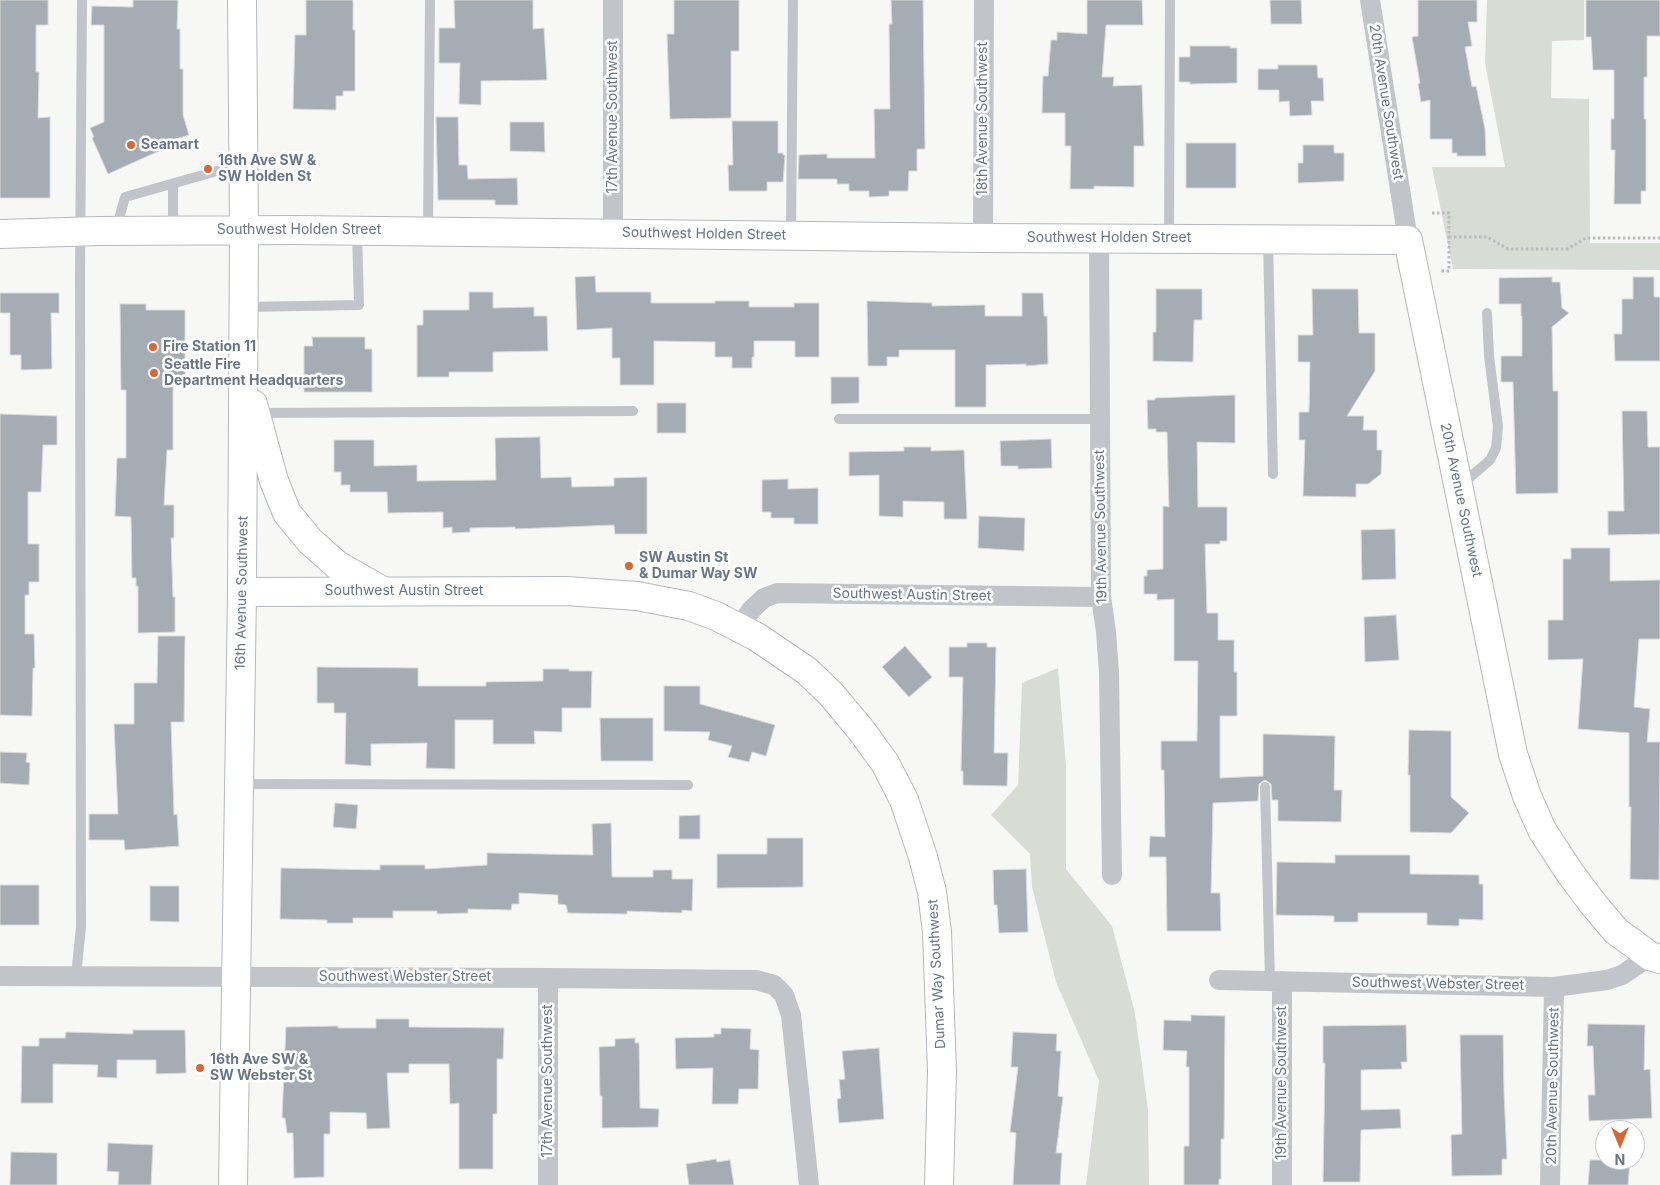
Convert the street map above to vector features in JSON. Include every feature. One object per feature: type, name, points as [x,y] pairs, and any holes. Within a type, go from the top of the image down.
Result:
[{"type":"street","name":"16th Avenue Southwest","points":[[232,1185],[244,367],[242,0]]},
{"type":"street","name":"17th Avenue Southwest","points":[[613,0],[613,233]]},
{"type":"street","name":"18th Avenue Southwest","points":[[983,238],[984,0]]},
{"type":"street","name":"20th Avenue Southwest","points":[[1370,0],[1408,240],[1514,754],[1542,830],[1570,873],[1616,930],[1655,957]]},
{"type":"street","name":"Southwest Holden Street","points":[[0,234],[173,230],[357,230],[983,238],[1408,240]]},
{"type":"street","name":"19th Avenue Southwest","points":[[1099,238],[1101,597],[1109,672],[1112,875]]},
{"type":"street","points":[[244,367],[274,481],[287,513],[310,541],[337,565],[382,591]]},
{"type":"street","name":"Southwest Austin Street","points":[[242,592],[566,591]]},
{"type":"street","name":"Dumar Way Southwest","points":[[566,591],[637,596],[689,606],[716,616],[739,628],[781,652],[807,671],[831,694],[885,763],[904,800],[923,857],[932,892],[937,932],[942,1071],[939,1185]]},
{"type":"street","name":"Southwest Austin Street","points":[[739,628],[751,610],[764,598],[777,593],[1101,597]]},
{"type":"street","name":"Southwest Webster Street","points":[[1219,980],[1554,986],[1607,980],[1622,975],[1655,957]]},
{"type":"street","name":"Southwest Webster Street","points":[[0,976],[756,980],[774,985],[784,995],[792,1015],[809,1185]]},
{"type":"street","name":"17th Avenue Southwest","points":[[548,978],[548,1185]]},
{"type":"street","name":"19th Avenue Southwest","points":[[1276,981],[1282,1185]]},
{"type":"street","name":"20th Avenue Southwest","points":[[1550,1185],[1554,986]]},
{"type":"lane","points":[[76,976],[81,927],[82,0]]},
{"type":"lane","points":[[428,231],[430,0]]},
{"type":"lane","points":[[791,236],[794,0]]},
{"type":"lane","points":[[1169,238],[1170,0]]},
{"type":"lane","points":[[116,231],[125,197],[243,163]]},
{"type":"lane","points":[[173,184],[173,230]]},
{"type":"lane","points":[[244,308],[358,306],[357,230]]},
{"type":"lane","points":[[1268,238],[1273,474]]},
{"type":"lane","points":[[1458,487],[1490,460],[1496,448],[1498,427],[1489,356],[1486,313]]},
{"type":"lane","points":[[256,413],[633,412]]},
{"type":"lane","points":[[839,419],[1100,419]]},
{"type":"lane","points":[[239,784],[688,785]]},
{"type":"lane","points":[[1265,787],[1276,981]]},
{"type":"path","points":[[1432,213],[1448,213],[1448,271],[1437,271]]},
{"type":"path","points":[[1448,237],[1487,237],[1508,249],[1567,249],[1586,238],[1660,238]]},
{"type":"shaded area","points":[[1487,0],[1584,0],[1584,40],[1552,41],[1551,98],[1589,99],[1590,243],[1660,243],[1660,270],[1453,269],[1432,167],[1505,167],[1485,63]]},
{"type":"shaded area","points":[[1058,668],[1066,766],[1066,869],[1112,926],[1135,1013],[1148,1109],[1149,1185],[1086,1185],[1099,1081],[1056,982],[1032,887],[1030,854],[991,815],[1018,785],[1022,683]]},
{"type":"building","points":[[0,0],[48,0],[48,25],[36,25],[36,72],[39,72],[38,118],[50,117],[50,198],[0,198]]},
{"type":"building","points":[[133,0],[178,0],[177,29],[180,29],[180,69],[183,69],[183,115],[189,135],[166,142],[168,147],[108,174],[92,138],[94,137],[90,128],[104,122],[104,25],[91,25],[92,6],[133,7]]},
{"type":"building","points":[[306,0],[353,0],[355,91],[343,91],[343,96],[336,96],[336,110],[293,109],[295,35],[306,35]]},
{"type":"building","points":[[454,0],[533,0],[533,29],[544,28],[547,80],[481,81],[481,105],[459,104],[460,63],[439,63],[439,28],[455,28]]},
{"type":"building","points":[[674,0],[739,0],[739,51],[731,51],[731,118],[670,119],[667,34],[674,34]]},
{"type":"building","points":[[891,0],[923,0],[925,149],[917,149],[917,171],[909,171],[908,191],[889,191],[889,196],[869,197],[869,191],[849,191],[849,184],[837,184],[837,179],[798,179],[799,155],[827,154],[827,158],[875,158],[874,109],[890,109],[889,24],[892,24]]},
{"type":"building","points":[[1087,0],[1142,0],[1143,25],[1106,25],[1102,77],[1114,77],[1113,86],[1142,85],[1144,146],[1134,146],[1134,187],[1094,186],[1094,189],[1070,189],[1071,146],[1065,146],[1065,113],[1042,113],[1043,76],[1048,76],[1051,40],[1057,40],[1057,32],[1087,34]]},
{"type":"building","points":[[1270,0],[1301,0],[1302,24],[1271,24]]},
{"type":"building","points":[[1418,0],[1477,0],[1477,22],[1468,22],[1472,46],[1465,47],[1472,87],[1476,86],[1485,129],[1486,156],[1457,156],[1457,153],[1452,153],[1452,139],[1430,139],[1430,100],[1421,102],[1418,84],[1420,83],[1412,37],[1418,36]]},
{"type":"building","points":[[1586,0],[1660,0],[1660,36],[1647,36],[1647,77],[1644,77],[1646,191],[1641,191],[1641,204],[1614,204],[1615,150],[1611,150],[1611,119],[1614,119],[1614,70],[1593,70],[1591,37],[1586,37]]},
{"type":"building","points":[[1190,46],[1230,46],[1230,48],[1237,48],[1237,83],[1190,84],[1190,82],[1179,82],[1179,57],[1190,57]]},
{"type":"building","points":[[1278,65],[1317,65],[1318,78],[1323,78],[1324,101],[1311,101],[1312,115],[1290,116],[1289,101],[1279,102],[1279,90],[1258,90],[1258,69],[1278,69]]},
{"type":"building","points":[[436,117],[458,117],[459,165],[467,165],[468,179],[517,178],[518,205],[495,205],[495,200],[438,200]]},
{"type":"building","points":[[732,121],[778,121],[778,153],[785,155],[783,182],[767,182],[767,191],[729,191],[728,165],[733,165]]},
{"type":"building","points":[[510,122],[544,122],[545,152],[510,151]]},
{"type":"building","points":[[1186,143],[1236,143],[1236,188],[1186,188]]},
{"type":"building","points":[[1303,145],[1334,145],[1334,153],[1344,153],[1344,181],[1298,183],[1298,163],[1303,163]]},
{"type":"building","points":[[595,276],[596,292],[651,292],[651,303],[749,301],[749,307],[794,307],[794,303],[819,303],[819,357],[795,357],[795,341],[754,341],[752,368],[732,368],[732,357],[715,357],[715,342],[654,341],[654,385],[620,385],[620,358],[612,358],[612,328],[577,330],[575,277]]},
{"type":"building","points":[[1552,277],[1552,282],[1560,282],[1562,308],[1569,313],[1552,327],[1553,391],[1558,391],[1558,493],[1516,494],[1513,382],[1501,382],[1501,356],[1522,356],[1522,316],[1521,304],[1499,304],[1499,278]]},
{"type":"building","points":[[1633,277],[1654,277],[1654,297],[1660,297],[1660,361],[1615,361],[1614,334],[1622,334],[1622,299],[1633,299]]},
{"type":"building","points":[[1156,289],[1202,289],[1202,320],[1194,320],[1193,362],[1153,361],[1153,332],[1156,332]]},
{"type":"building","points":[[1312,289],[1358,289],[1359,333],[1375,333],[1375,371],[1347,416],[1364,416],[1363,430],[1377,430],[1377,450],[1382,450],[1381,474],[1368,484],[1356,484],[1356,497],[1303,496],[1305,440],[1299,440],[1299,412],[1309,412],[1310,362],[1298,362],[1298,335],[1313,335]]},
{"type":"building","points":[[469,292],[493,292],[493,308],[534,307],[534,316],[547,316],[548,351],[493,352],[493,372],[449,372],[449,377],[417,377],[417,325],[423,325],[423,310],[469,310]]},
{"type":"building","points":[[0,293],[59,293],[59,313],[51,313],[52,369],[21,370],[21,355],[10,355],[10,313],[0,313]]},
{"type":"building","points":[[1022,293],[1043,293],[1044,316],[1047,316],[1048,364],[1026,366],[1026,364],[986,365],[986,407],[955,407],[955,350],[899,350],[899,357],[887,357],[887,366],[868,366],[867,301],[932,303],[932,306],[985,305],[985,316],[1022,316]]},
{"type":"building","points":[[120,304],[146,304],[146,310],[185,310],[185,384],[173,384],[173,450],[167,450],[164,505],[174,505],[174,538],[171,538],[175,632],[138,633],[138,586],[136,586],[136,578],[132,578],[131,517],[115,516],[117,458],[126,458],[126,390],[121,390]]},
{"type":"building","points":[[312,337],[365,337],[365,349],[372,349],[372,392],[304,392],[304,346],[313,346]]},
{"type":"building","points":[[831,377],[859,377],[859,403],[831,404]]},
{"type":"building","points":[[1235,395],[1235,443],[1197,442],[1198,507],[1227,507],[1227,541],[1220,541],[1220,544],[1205,544],[1207,613],[1218,613],[1218,640],[1234,640],[1234,672],[1237,672],[1237,716],[1220,716],[1220,778],[1263,776],[1263,734],[1335,736],[1334,790],[1342,790],[1341,822],[1278,821],[1278,800],[1272,800],[1271,784],[1265,780],[1259,784],[1258,801],[1213,803],[1211,893],[1220,893],[1221,931],[1167,931],[1166,857],[1149,857],[1150,836],[1165,837],[1164,770],[1161,770],[1161,741],[1197,741],[1198,661],[1174,661],[1174,599],[1157,600],[1157,594],[1144,594],[1144,576],[1147,576],[1147,570],[1163,569],[1163,506],[1169,507],[1167,432],[1156,432],[1156,429],[1148,429],[1147,400],[1155,400],[1155,398]]},
{"type":"building","points":[[657,403],[686,403],[686,433],[657,433]]},
{"type":"building","points":[[1622,411],[1647,411],[1648,447],[1660,447],[1660,534],[1608,535],[1608,511],[1624,511]]},
{"type":"building","points":[[0,414],[57,416],[57,445],[43,445],[41,492],[28,492],[28,544],[39,544],[39,582],[29,582],[29,595],[25,595],[25,634],[34,634],[35,668],[33,668],[32,716],[0,715]]},
{"type":"building","points":[[540,437],[541,478],[571,477],[572,487],[614,486],[614,478],[647,477],[647,534],[615,534],[614,525],[515,529],[515,527],[470,528],[470,532],[452,533],[452,527],[443,528],[443,512],[388,513],[387,492],[350,492],[350,485],[341,485],[341,472],[334,472],[334,440],[374,440],[374,466],[417,465],[417,481],[496,480],[495,438]]},
{"type":"building","points":[[1051,439],[1052,468],[1018,469],[1018,466],[1001,466],[1000,441]]},
{"type":"building","points":[[904,447],[931,447],[931,451],[964,450],[967,519],[944,519],[944,502],[903,501],[903,517],[879,516],[879,475],[849,476],[849,452],[904,451]]},
{"type":"building","points":[[788,479],[788,489],[818,488],[818,524],[794,524],[794,518],[771,518],[771,512],[762,512],[762,480]]},
{"type":"building","points":[[979,516],[1025,518],[1024,551],[978,548]]},
{"type":"building","points":[[1395,529],[1396,579],[1362,580],[1361,530]]},
{"type":"building","points":[[1571,548],[1610,548],[1610,581],[1660,580],[1660,639],[1639,639],[1634,707],[1650,709],[1647,742],[1660,742],[1659,880],[1630,879],[1629,733],[1578,729],[1583,659],[1548,660],[1548,620],[1563,620],[1563,559],[1571,559]]},
{"type":"building","points":[[1396,615],[1399,660],[1365,662],[1364,617]]},
{"type":"building","points":[[158,636],[185,636],[184,722],[171,722],[174,815],[177,814],[179,846],[125,850],[124,840],[89,840],[89,814],[118,814],[114,724],[134,724],[134,683],[157,683]]},
{"type":"building","points":[[967,643],[987,643],[987,647],[996,647],[994,753],[1008,753],[1007,786],[963,785],[963,771],[961,771],[963,677],[949,677],[949,647],[967,647]]},
{"type":"building","points":[[905,646],[932,677],[909,697],[882,667]]},
{"type":"building","points":[[317,667],[418,668],[418,686],[486,686],[486,682],[543,681],[543,669],[592,671],[591,708],[562,708],[562,732],[534,731],[535,744],[493,744],[493,720],[455,720],[455,769],[426,768],[427,743],[371,744],[371,766],[345,764],[346,713],[334,713],[334,703],[317,703]]},
{"type":"building","points":[[664,686],[700,686],[700,704],[775,725],[766,756],[752,752],[749,762],[728,757],[732,746],[708,740],[710,732],[664,731]]},
{"type":"building","points":[[600,718],[653,718],[653,761],[601,761]]},
{"type":"building","points":[[1409,730],[1451,731],[1451,797],[1469,813],[1451,833],[1410,832]]},
{"type":"building","points":[[0,752],[27,753],[26,762],[30,763],[29,785],[0,783]]},
{"type":"building","points":[[335,803],[358,805],[356,829],[333,827]]},
{"type":"building","points":[[700,815],[700,839],[679,839],[679,816]]},
{"type":"building","points":[[611,823],[612,877],[653,877],[653,870],[672,870],[672,879],[693,879],[692,911],[682,910],[682,913],[627,911],[627,914],[568,913],[566,905],[558,904],[558,895],[519,893],[519,904],[512,904],[511,910],[468,909],[468,913],[437,914],[437,911],[393,911],[393,918],[353,918],[353,923],[327,923],[327,920],[280,919],[281,868],[380,870],[380,865],[425,865],[425,869],[487,865],[487,853],[593,855],[592,824]]},
{"type":"building","points":[[767,838],[803,838],[803,887],[717,888],[717,854],[767,854]]},
{"type":"building","points":[[1335,855],[1410,855],[1410,874],[1479,875],[1479,884],[1483,884],[1483,920],[1459,919],[1459,926],[1427,925],[1427,913],[1358,913],[1358,922],[1334,922],[1334,916],[1276,915],[1277,862],[1335,863]]},
{"type":"building","points":[[1026,869],[1028,932],[999,933],[997,905],[994,905],[993,870]]},
{"type":"building","points":[[0,885],[39,885],[39,925],[0,925]]},
{"type":"building","points":[[150,886],[179,886],[179,922],[150,921]]},
{"type":"building","points":[[1191,1015],[1225,1016],[1224,1139],[1221,1139],[1221,1179],[1219,1179],[1219,1185],[1184,1185],[1184,1146],[1189,1146],[1189,1067],[1186,1067],[1187,1051],[1163,1050],[1164,1020],[1191,1021]]},
{"type":"building","points":[[376,1019],[409,1019],[409,1027],[504,1028],[503,1059],[497,1059],[497,1114],[493,1114],[493,1169],[459,1169],[459,1103],[450,1104],[449,1064],[409,1064],[409,1073],[387,1073],[390,1128],[367,1129],[366,1113],[330,1112],[330,1134],[324,1134],[324,1177],[294,1178],[293,1133],[287,1133],[285,1118],[282,1118],[286,1027],[338,1026],[338,1028],[376,1028]]},
{"type":"building","points":[[1588,1024],[1645,1025],[1644,1070],[1650,1069],[1652,1118],[1589,1121],[1588,1095],[1595,1095],[1593,1046],[1587,1046]]},
{"type":"building","points":[[1406,1025],[1407,1062],[1401,1062],[1402,1069],[1361,1070],[1361,1110],[1400,1109],[1401,1128],[1361,1130],[1360,1182],[1323,1182],[1325,1063],[1323,1063],[1323,1026]]},
{"type":"building","points":[[721,1028],[751,1029],[750,1049],[759,1050],[758,1089],[739,1089],[738,1104],[712,1104],[713,1068],[676,1069],[675,1038],[714,1037],[714,1034],[721,1034]]},
{"type":"building","points":[[133,1030],[185,1030],[186,1073],[156,1074],[156,1060],[117,1060],[117,1078],[97,1077],[98,1065],[53,1064],[53,1103],[21,1103],[22,1046],[39,1046],[39,1038],[65,1038],[66,1032],[133,1034]]},
{"type":"building","points":[[1013,1032],[1057,1034],[1056,1051],[1061,1051],[1058,1096],[1063,1097],[1056,1153],[1062,1153],[1060,1185],[1013,1185],[1016,1133],[1010,1132],[1018,1067],[1011,1067]]},
{"type":"building","points":[[1460,1035],[1503,1035],[1507,1159],[1502,1159],[1502,1175],[1452,1176],[1451,1135],[1462,1134]]},
{"type":"building","points":[[635,1038],[635,1043],[639,1043],[640,1108],[659,1109],[658,1127],[602,1128],[599,1047],[615,1046],[615,1039]]},
{"type":"building","points":[[879,1048],[884,1119],[839,1123],[837,1099],[841,1098],[839,1080],[845,1079],[842,1051]]},
{"type":"building","points":[[108,1143],[153,1145],[151,1185],[118,1185],[119,1172],[107,1171]]},
{"type":"building","points":[[11,1152],[57,1153],[57,1185],[10,1185]]},
{"type":"building","points":[[716,1159],[717,1162],[730,1160],[734,1185],[689,1185],[686,1164]]},
{"type":"building","points":[[1590,1160],[1595,1160],[1595,1170],[1629,1170],[1628,1185],[1588,1185]]},
{"type":"place","name":"Seamart","points":[[131,145]]},
{"type":"place","name":"16th Ave SW & SW Holden St","points":[[208,169]]},
{"type":"place","name":"Fire Station 11","points":[[153,347]]},
{"type":"place","name":"Seattle Fire Department Headquarters","points":[[154,373]]},
{"type":"place","name":"SW Austin St & Dumar Way SW","points":[[629,566]]},
{"type":"place","name":"16th Ave SW & SW Webster St","points":[[200,1068]]}]
